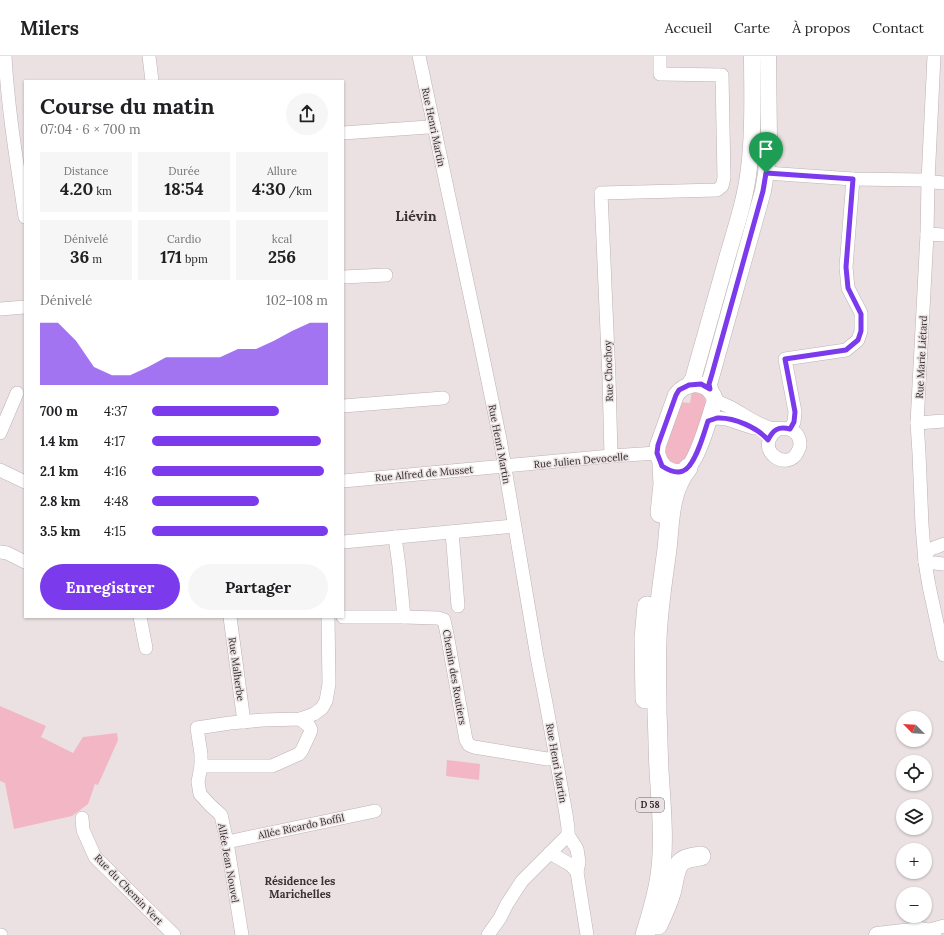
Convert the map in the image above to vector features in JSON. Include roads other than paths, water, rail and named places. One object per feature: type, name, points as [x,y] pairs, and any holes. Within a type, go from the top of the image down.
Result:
[{"type":"highway","name":"D 58","points":[[634,935],[646,883],[649,849],[650,814],[645,719],[644,638],[648,594],[663,484],[659,460]]},
{"type":"highway","name":"D 58","points":[[645,935],[658,883],[662,840],[657,686],[657,639],[661,591],[667,547],[668,526],[672,505],[681,476],[688,468]]},
{"type":"highway","points":[[653,935],[671,894],[677,869],[681,862],[688,858],[701,856]]},
{"type":"main road","points":[[689,385],[711,316],[745,193],[752,138],[752,56]]},
{"type":"main road","points":[[712,395],[701,384],[689,385],[679,390],[676,395],[658,445],[659,460],[674,472],[682,472],[688,468],[699,447],[708,421],[712,395],[709,384],[763,191],[769,138],[768,56]]},
{"type":"main road","points":[[877,935],[921,930],[930,933]]},
{"type":"street","points":[[5,56],[24,209]]},
{"type":"street","points":[[149,56],[152,80]]},
{"type":"street","name":"Rue Henri Martin","points":[[419,56],[505,466],[514,526],[566,814],[568,835]]},
{"type":"street","name":"Rue Chochoy","points":[[611,456],[609,378],[600,193],[717,190],[722,186],[724,178],[722,75],[660,74],[660,56]]},
{"type":"street","name":"Rue Marie Liétard","points":[[934,56],[927,234],[917,423],[925,558],[929,586],[944,655]]},
{"type":"street","points":[[344,133],[428,127],[434,125]]},
{"type":"street","points":[[766,173],[853,179],[877,178],[944,183]]},
{"type":"street","points":[[768,440],[772,434],[784,429],[794,422],[795,412],[785,359],[846,350],[858,340],[861,331],[861,314],[848,288],[846,267],[853,179]]},
{"type":"street","points":[[927,234],[944,235]]},
{"type":"street","points":[[344,276],[386,275]]},
{"type":"street","points":[[0,309],[24,308]]},
{"type":"street","points":[[0,433],[17,393]]},
{"type":"street","points":[[708,421],[716,418],[727,418],[752,426],[763,434],[768,440],[769,449],[772,455],[778,459],[789,460],[799,449],[800,443],[795,432],[763,426],[712,395]]},
{"type":"street","points":[[344,406],[443,398]]},
{"type":"street","points":[[917,423],[944,421]]},
{"type":"street","name":"Rue Julien Devocelle","points":[[505,466],[611,456],[659,460]]},
{"type":"street","name":"Rue Alfred de Musset","points":[[344,481],[505,466]]},
{"type":"street","points":[[0,470],[24,482]]},
{"type":"street","points":[[344,542],[514,526]]},
{"type":"street","points":[[452,532],[458,606]]},
{"type":"street","points":[[395,537],[404,617]]},
{"type":"street","points":[[944,544],[930,549],[925,558],[944,564]]},
{"type":"street","points":[[0,552],[7,553],[24,562]]},
{"type":"street","name":"Chemin des Routiers","points":[[344,617],[438,618],[444,620],[466,740],[469,746],[547,760],[556,758]]},
{"type":"street","points":[[140,618],[146,648]]},
{"type":"street","name":"Rue Malherbe","points":[[230,618],[244,722]]},
{"type":"street","points":[[244,722],[300,719],[314,714],[322,708],[326,701],[329,684],[328,618]]},
{"type":"street","points":[[201,766],[272,766],[299,754],[311,730],[310,726],[300,719]]},
{"type":"street","name":"Allée Jean Nouvel","points":[[242,935],[227,842],[221,815],[200,794],[198,782],[201,766],[201,754],[197,728],[244,722]]},
{"type":"street","name":"Allée Ricardo Boffil","points":[[227,842],[375,811]]},
{"type":"street","name":"Rue du Chemin Vert","points":[[82,818],[83,830],[95,857],[174,935]]},
{"type":"street","points":[[488,935],[522,882],[568,835],[577,849],[579,862],[577,872],[588,935]]},
{"type":"street","points":[[550,853],[571,865],[577,872]]},
{"type":"street","points":[[496,935],[500,918]]},
{"type":"street","points":[[930,933],[944,926]]},
{"type":"district","name":"Liévin","points":[[416,216]]},
{"type":"district","name":"Résidence les Marichelles","points":[[300,887]]}]
